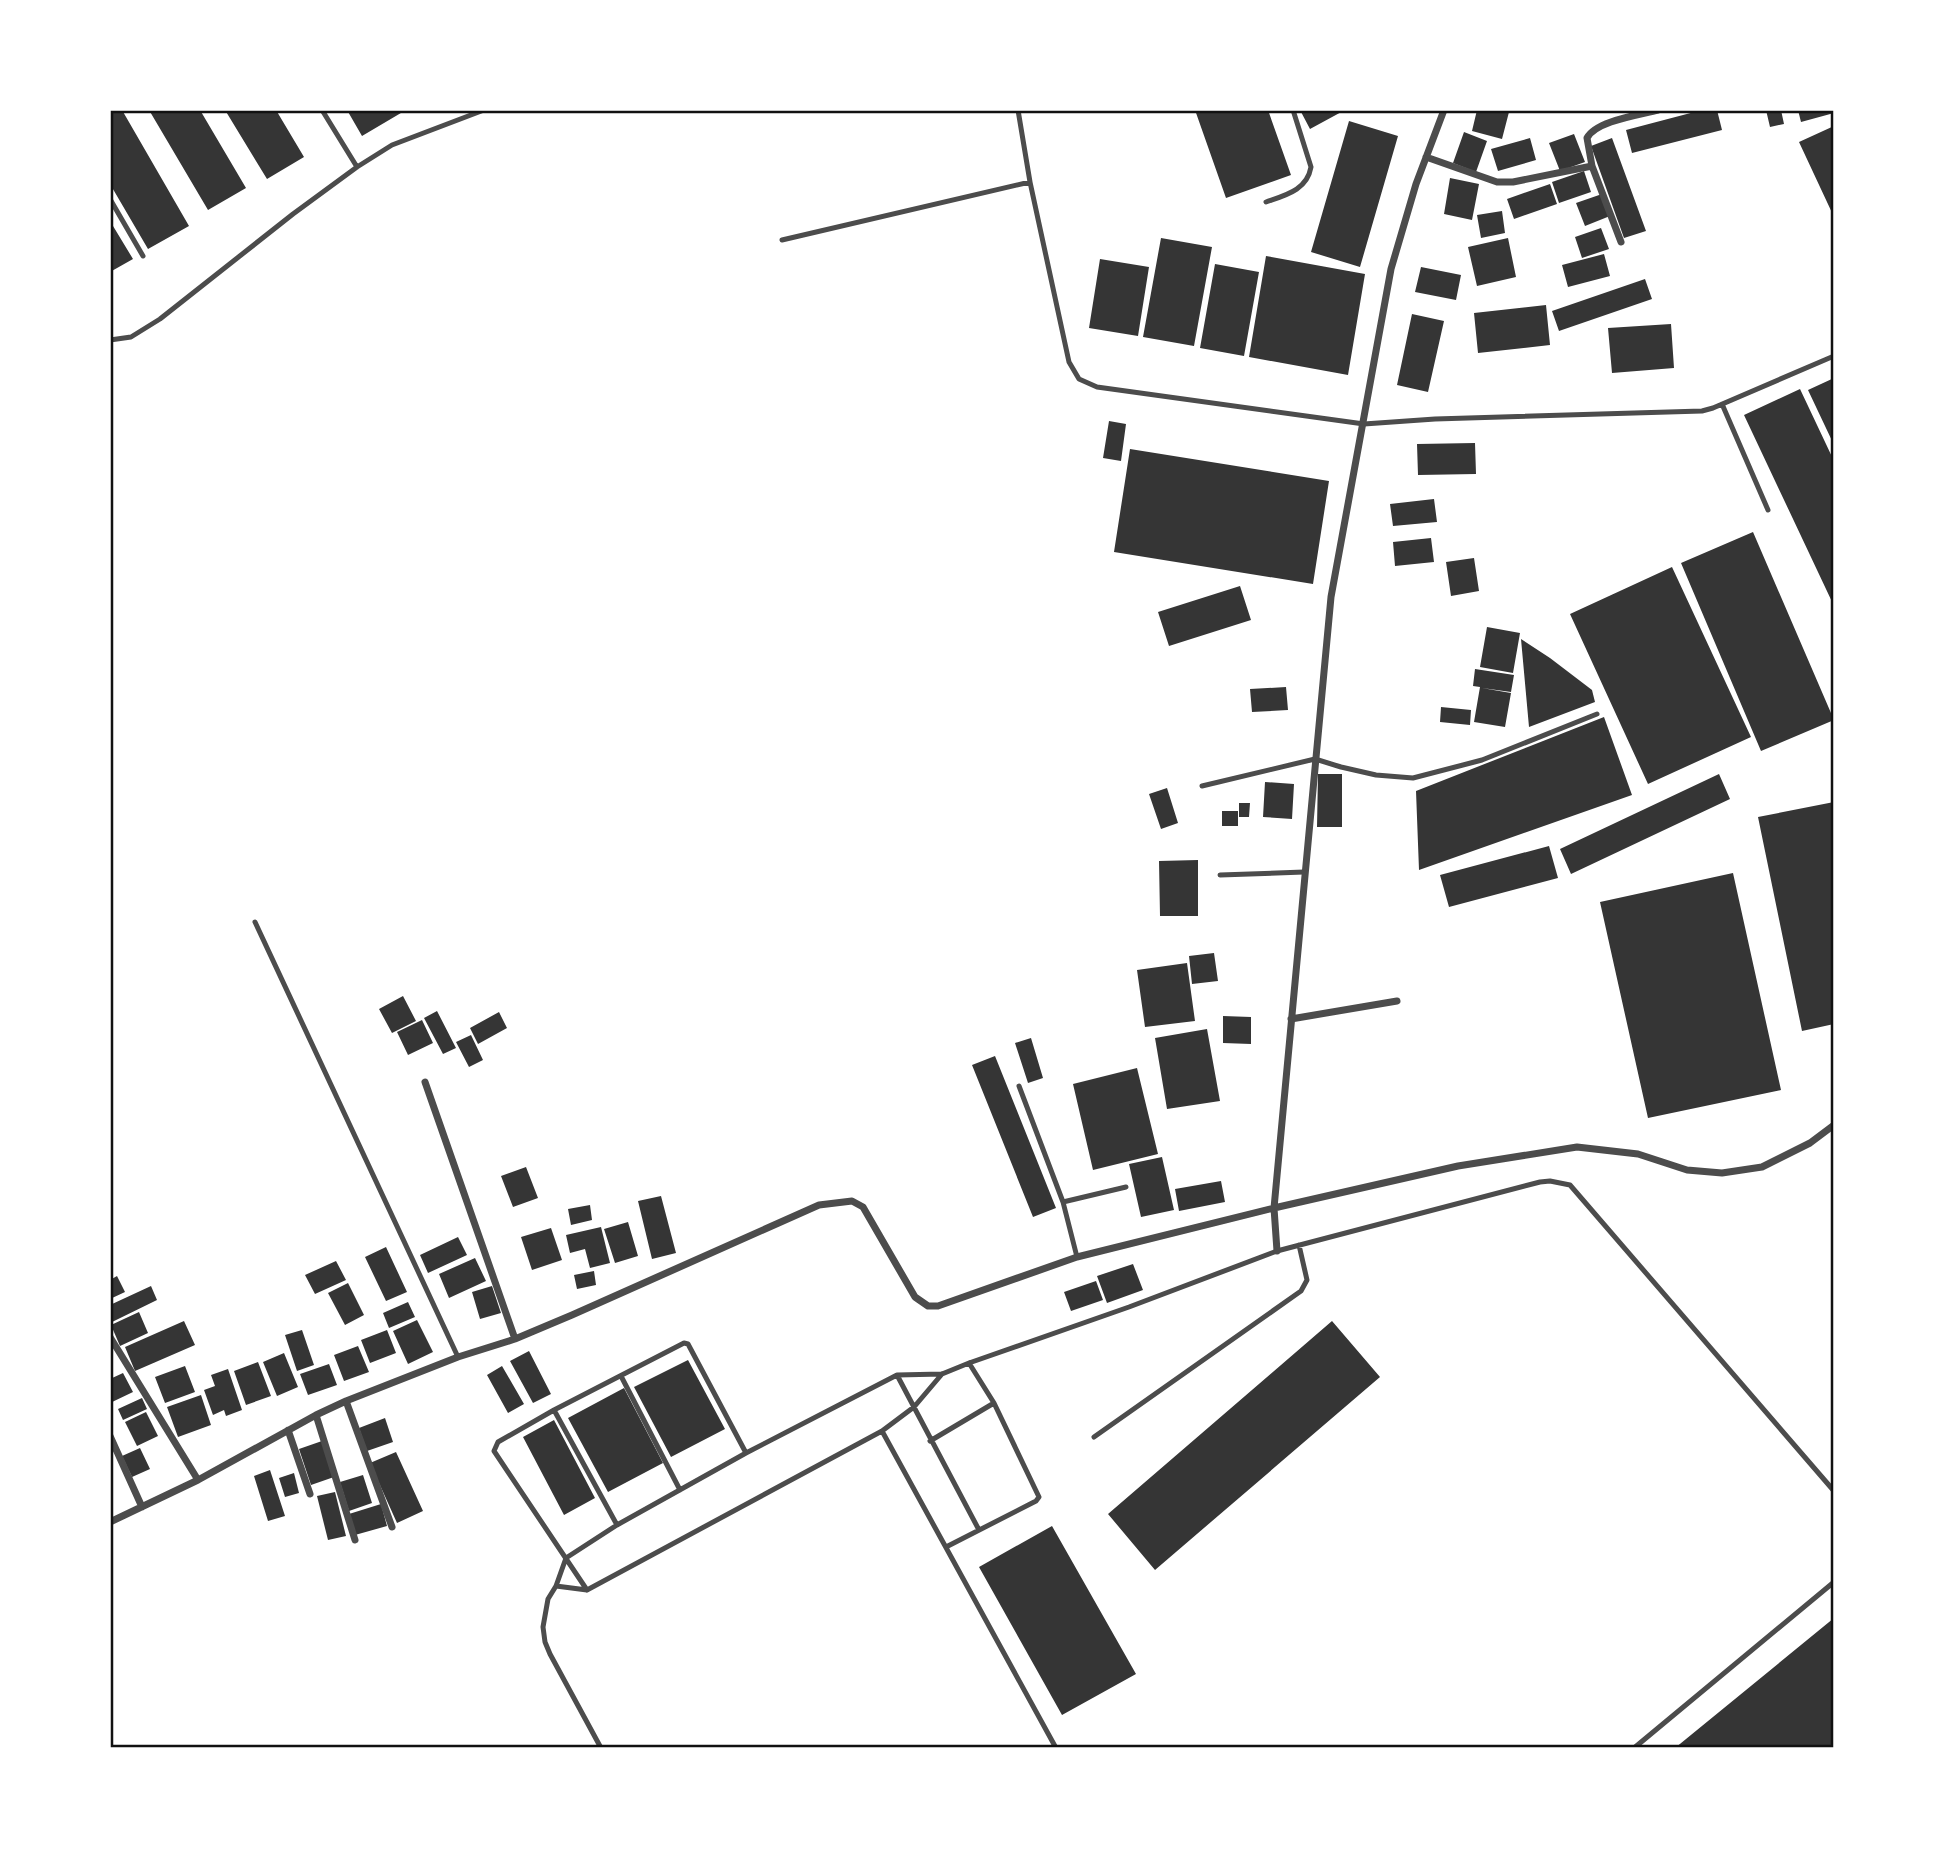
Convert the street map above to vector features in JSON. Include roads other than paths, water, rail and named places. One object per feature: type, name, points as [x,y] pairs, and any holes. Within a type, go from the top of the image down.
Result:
[{"type":"street","points":[[1277,1251],[1274,1208],[1331,597],[1391,269],[1426,157],[1444,110]]},
{"type":"street","points":[[1621,242],[1592,166],[1587,138],[1591,131],[1658,110]]},
{"type":"street","points":[[1426,157],[1497,182],[1513,182],[1592,166]]},
{"type":"street","points":[[1291,1019],[1397,1001]]},
{"type":"street","points":[[425,1082],[515,1339]]},
{"type":"street","points":[[110,1522],[198,1480],[346,1401],[458,1357],[515,1339],[819,1205],[852,1200],[863,1206],[915,1297],[928,1306],[938,1306],[1077,1257],[1458,1166],[1577,1147],[1638,1154],[1687,1170],[1722,1173],[1762,1167],[1810,1143],[1834,1125]]},
{"type":"street","points":[[110,1337],[198,1480]]},
{"type":"street","points":[[346,1401],[392,1527]]},
{"type":"street","points":[[316,1415],[355,1540]]},
{"type":"street","points":[[288,1430],[310,1494]]},
{"type":"street","points":[[110,1437],[142,1507]]},
{"type":"lane","points":[[322,110],[357,167]]},
{"type":"lane","points":[[110,340],[131,337],[160,319],[293,214],[392,145],[484,110]]},
{"type":"lane","points":[[1018,110],[1030,182],[1069,362],[1079,379],[1097,387],[1364,424],[1435,419],[1702,411],[1834,356]]},
{"type":"lane","points":[[1266,202],[1293,192],[1306,182],[1310,175],[1311,167],[1293,110]]},
{"type":"lane","points":[[782,240],[1030,182]]},
{"type":"lane","points":[[110,199],[143,256]]},
{"type":"lane","points":[[1722,404],[1768,510]]},
{"type":"lane","points":[[1202,786],[1315,758],[1341,768],[1376,775],[1413,778],[1482,760],[1597,713]]},
{"type":"lane","points":[[1220,875],[1304,872]]},
{"type":"lane","points":[[255,922],[458,1357]]},
{"type":"lane","points":[[1019,1086],[1063,1202],[1077,1257]]},
{"type":"lane","points":[[601,1748],[545,1642],[543,1627],[548,1599],[566,1558],[617,1525],[746,1453],[897,1376],[942,1374],[1277,1251],[1540,1182],[1570,1185],[1834,1491]]},
{"type":"lane","points":[[1063,1202],[1126,1187]]},
{"type":"lane","points":[[1094,1437],[1304,1289],[1307,1280],[1299,1245]]},
{"type":"lane","points":[[587,1590],[494,1451],[498,1442],[679,1344],[688,1344],[746,1453]]},
{"type":"lane","points":[[946,1547],[1039,1497],[1039,1492],[993,1403],[969,1363]]},
{"type":"lane","points":[[556,1586],[587,1590],[883,1431],[914,1407],[942,1374]]},
{"type":"lane","points":[[621,1376],[680,1490]]},
{"type":"lane","points":[[897,1376],[979,1530]]},
{"type":"lane","points":[[930,1441],[993,1403]]},
{"type":"lane","points":[[554,1410],[617,1525]]},
{"type":"lane","points":[[883,1431],[1056,1748]]},
{"type":"lane","points":[[1634,1748],[1834,1582]]}]
